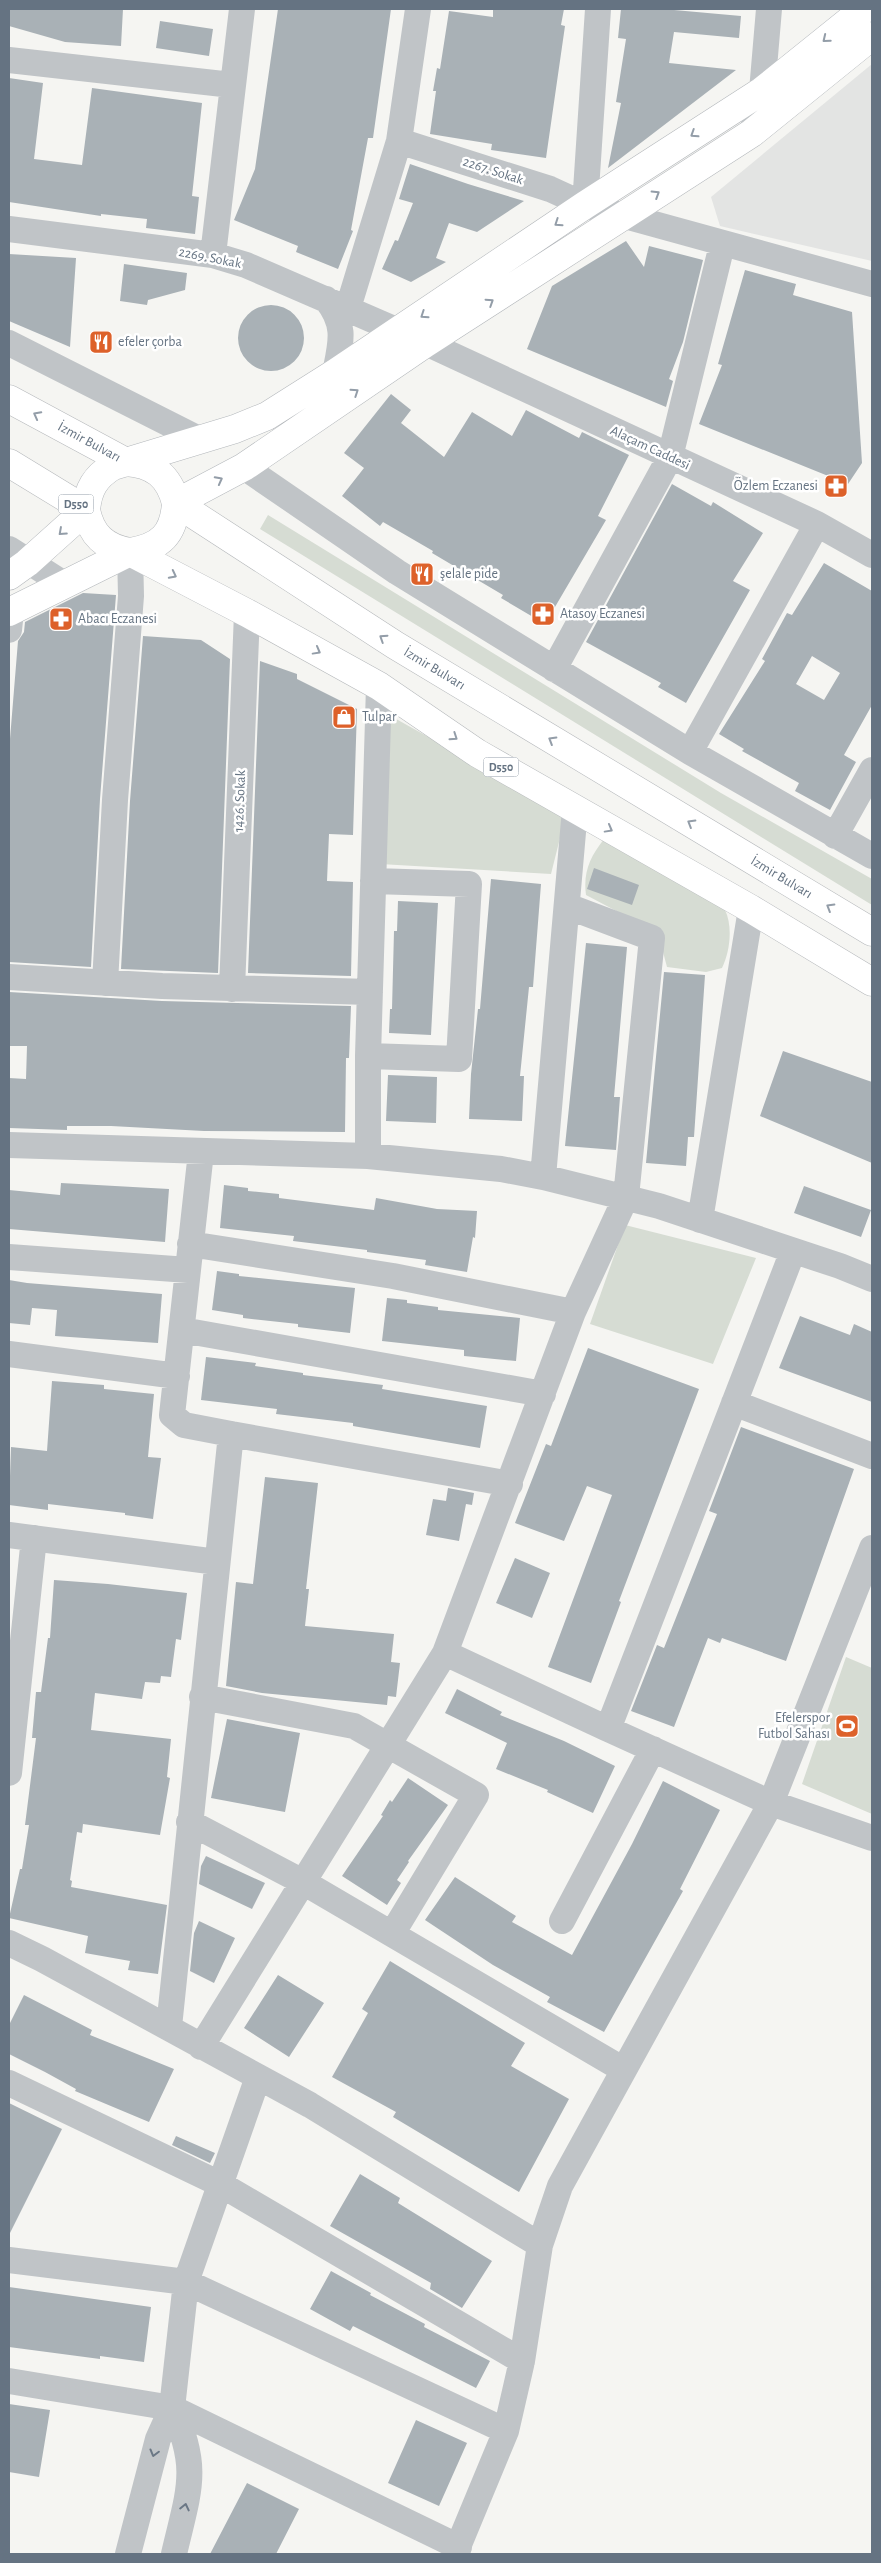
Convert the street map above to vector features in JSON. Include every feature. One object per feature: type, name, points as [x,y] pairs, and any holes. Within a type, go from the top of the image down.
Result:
[{"type":"main road","points":[[15,562],[86,510],[87,496],[97,478],[113,466],[235,429],[267,416],[399,332],[585,205],[762,90],[864,9]]},
{"type":"main road","points":[[9,618],[64,584],[130,552],[145,550],[158,543],[168,532],[175,518],[176,503],[244,467],[426,343],[752,133],[872,36]]},
{"type":"main road","name":"İzmir Bulvarı","points":[[9,399],[126,462],[141,463],[154,468],[165,477],[172,489],[176,503],[395,646],[872,932]]},
{"type":"main road","name":"D550","points":[[9,463],[86,510],[88,523],[100,539],[117,550],[130,552],[247,613],[379,686],[477,753],[751,909],[872,982]]},
{"type":"street","points":[[213,255],[242,9]]},
{"type":"street","points":[[336,373],[342,333],[337,304],[399,141],[418,9]]},
{"type":"street","points":[[585,205],[598,9]]},
{"type":"street","points":[[752,133],[762,90],[769,9]]},
{"type":"street","points":[[9,60],[232,85]]},
{"type":"street","name":"2267. Sokak","points":[[399,141],[550,189],[585,205],[872,284]]},
{"type":"street","name":"2269. Sokak","points":[[9,229],[213,255],[246,265],[426,343]]},
{"type":"street","points":[[554,669],[670,457],[722,244]]},
{"type":"street","points":[[9,343],[201,440]]},
{"type":"street","name":"Alaçam Caddesi","points":[[426,343],[817,524],[872,555]]},
{"type":"street","points":[[244,467],[396,572],[690,752],[872,856]]},
{"type":"street","points":[[690,752],[817,524]]},
{"type":"street","points":[[105,983],[115,800],[131,596],[130,552]]},
{"type":"street","points":[[15,562],[64,584]]},
{"type":"street","name":"1426. Sokak","points":[[232,989],[247,613]]},
{"type":"street","points":[[368,1156],[368,1056],[379,686]]},
{"type":"street","points":[[835,836],[872,770]]},
{"type":"street","points":[[542,1177],[575,809]]},
{"type":"street","points":[[368,1056],[459,1059],[469,884],[373,881]]},
{"type":"street","points":[[201,2047],[445,1654],[573,1312],[626,1197],[652,938],[567,906]]},
{"type":"street","points":[[700,1220],[751,909]]},
{"type":"street","points":[[9,977],[232,989],[370,992]]},
{"type":"street","points":[[9,1145],[368,1156],[501,1169],[626,1197],[793,1250],[872,1279]]},
{"type":"street","points":[[200,1152],[172,1415],[184,1425],[510,1484]]},
{"type":"street","points":[[190,1244],[393,1276],[573,1312]]},
{"type":"street","points":[[608,1729],[793,1250]]},
{"type":"street","points":[[9,1257],[188,1270]]},
{"type":"street","points":[[182,1330],[543,1394]]},
{"type":"street","points":[[9,1354],[177,1376]]},
{"type":"street","points":[[734,1403],[872,1456]]},
{"type":"street","points":[[169,2028],[202,1697],[231,1434]]},
{"type":"street","points":[[9,1772],[21,1536],[217,1562]]},
{"type":"street","points":[[9,2381],[172,2408],[457,2551],[506,2431],[522,2361],[540,2245],[560,2186],[771,1802],[872,1548]]},
{"type":"street","points":[[445,1654],[771,1802],[872,1838]]},
{"type":"street","points":[[202,1697],[354,1726],[476,1795],[392,1934]]},
{"type":"street","points":[[562,1921],[653,1749]]},
{"type":"street","points":[[189,1822],[304,1882],[624,2070]]},
{"type":"street","points":[[9,1943],[310,2105],[540,2245]]},
{"type":"street","points":[[128,2554],[158,2439],[172,2408],[186,2282],[258,2077]]},
{"type":"street","points":[[9,2083],[220,2184],[522,2361]]},
{"type":"street","points":[[9,2260],[186,2282],[506,2431]]},
{"type":"street","points":[[172,2408],[182,2430],[190,2460],[190,2485],[174,2554]]},
{"type":"shaded area","points":[[872,64],[872,261],[720,226],[711,197]]},
{"type":"shaded area","points":[[268,515],[721,793],[872,879],[872,905],[260,529]]},
{"type":"shaded area","points":[[389,715],[566,814],[551,874],[380,864]]},
{"type":"shaded area","points":[[604,839],[725,910],[729,924],[730,939],[722,968],[706,972],[667,967],[658,933],[586,895],[585,887],[589,865]]},
{"type":"shaded area","points":[[625,1225],[756,1258],[713,1364],[590,1324]]},
{"type":"shaded area","name":"Efelerspor Futbol Sahası","points":[[846,1657],[872,1668],[872,1814],[802,1784]]},
{"type":"building","points":[[9,9],[123,9],[121,46],[65,42],[9,26]]},
{"type":"building","points":[[278,9],[391,9],[373,138],[368,138],[351,230],[353,231],[338,269],[296,252],[298,246],[234,220],[255,169]]},
{"type":"building","points":[[493,9],[564,9],[561,25],[565,26],[546,158],[491,150],[492,144],[430,134],[436,91],[433,91],[437,68],[440,69],[449,11],[493,17]]},
{"type":"building","points":[[621,9],[663,9],[741,16],[739,38],[674,32],[669,63],[736,70],[608,168],[621,103],[616,102],[626,39],[618,38]]},
{"type":"building","points":[[160,21],[213,29],[209,56],[156,48]]},
{"type":"building","points":[[9,78],[43,83],[34,159],[82,165],[92,88],[202,103],[192,196],[199,197],[195,234],[146,228],[147,219],[101,214],[101,216],[9,202]]},
{"type":"building","points":[[410,164],[524,201],[477,232],[449,223],[436,258],[446,262],[411,282],[382,269],[395,240],[398,241],[413,203],[399,199]]},
{"type":"building","points":[[626,241],[644,267],[649,246],[703,260],[683,342],[669,379],[673,381],[666,407],[527,349],[552,286]]},
{"type":"building","points":[[9,254],[76,258],[70,347],[9,321]]},
{"type":"building","points":[[124,264],[187,273],[185,290],[148,300],[147,305],[120,301]]},
{"type":"building","points":[[745,270],[796,284],[793,295],[852,312],[862,463],[848,484],[699,424],[722,365],[718,364]]},
{"type":"building","points":[[277,305],[295,314],[302,325],[304,338],[302,351],[295,362],[284,369],[265,371],[247,362],[240,351],[238,332],[247,314],[258,307]]},
{"type":"building","points":[[391,394],[411,410],[401,423],[444,457],[472,412],[512,436],[526,410],[579,438],[582,432],[629,455],[598,516],[606,520],[545,624],[501,598],[503,595],[432,553],[433,551],[383,522],[380,526],[342,496],[364,468],[344,453]]},
{"type":"building","points":[[672,484],[711,506],[713,502],[763,533],[733,581],[750,590],[686,703],[658,687],[661,683],[586,642]]},
{"type":"building","points":[[824,563],[872,591],[872,705],[844,755],[856,762],[830,810],[795,791],[799,783],[742,751],[744,749],[719,734],[765,661],[762,659],[787,613],[792,615]],"holes":[[[812,656],[840,673],[824,700],[796,684]]]},
{"type":"building","points":[[83,593],[116,595],[100,799],[91,967],[9,962],[9,751],[18,641],[24,632],[25,622]]},
{"type":"building","points":[[143,636],[201,640],[230,659],[218,973],[121,969],[130,801]]},
{"type":"building","points":[[260,661],[297,674],[297,679],[357,709],[353,835],[329,834],[327,881],[353,882],[351,976],[248,973]]},
{"type":"building","points":[[594,868],[639,885],[632,905],[587,889]]},
{"type":"building","points":[[491,879],[541,884],[533,987],[529,987],[520,1076],[524,1076],[522,1121],[469,1119],[471,1074],[478,1009],[480,1009]]},
{"type":"building","points":[[398,901],[438,903],[431,1035],[389,1033],[390,1009],[392,1009],[394,931],[397,931]]},
{"type":"building","points":[[586,943],[627,947],[614,1097],[620,1097],[616,1150],[565,1146]]},
{"type":"building","points":[[664,972],[705,975],[694,1137],[688,1137],[686,1166],[646,1163]]},
{"type":"building","points":[[9,992],[162,1001],[351,1006],[349,1058],[346,1058],[345,1132],[204,1131],[111,1126],[67,1126],[67,1130],[9,1128],[9,1078],[26,1079],[27,1046],[9,1046]]},
{"type":"building","points":[[783,1051],[872,1082],[872,1163],[760,1116]]},
{"type":"building","points":[[388,1075],[437,1077],[436,1123],[386,1121]]},
{"type":"building","points":[[61,1183],[169,1189],[165,1242],[9,1229],[9,1190],[60,1195]]},
{"type":"building","points":[[224,1185],[248,1188],[248,1191],[279,1194],[279,1198],[374,1210],[376,1198],[437,1209],[477,1211],[475,1238],[473,1237],[467,1272],[425,1265],[426,1260],[367,1252],[367,1250],[293,1241],[294,1236],[220,1228]]},
{"type":"building","points":[[804,1186],[871,1210],[861,1237],[794,1213]]},
{"type":"building","points":[[217,1271],[239,1274],[239,1276],[355,1288],[350,1333],[298,1327],[298,1324],[243,1318],[243,1315],[212,1310]]},
{"type":"building","points":[[9,1280],[162,1294],[158,1343],[55,1336],[57,1310],[32,1308],[30,1325],[9,1323]]},
{"type":"building","points":[[387,1298],[407,1300],[407,1303],[438,1307],[438,1310],[520,1318],[516,1361],[464,1356],[464,1350],[382,1341]]},
{"type":"building","points":[[800,1316],[850,1335],[854,1324],[872,1332],[872,1402],[779,1368]]},
{"type":"building","points":[[588,1348],[699,1389],[619,1601],[621,1602],[591,1683],[548,1667],[612,1495],[587,1486],[564,1541],[515,1523],[546,1444],[551,1446]]},
{"type":"building","points":[[206,1357],[256,1363],[255,1366],[303,1373],[303,1375],[383,1385],[382,1389],[487,1406],[480,1448],[353,1426],[353,1423],[276,1414],[277,1409],[201,1400]]},
{"type":"building","points":[[52,1381],[104,1385],[104,1389],[154,1394],[148,1457],[161,1458],[153,1519],[125,1515],[125,1513],[48,1504],[48,1510],[9,1505],[11,1447],[47,1451]]},
{"type":"building","points":[[741,1427],[854,1469],[786,1661],[722,1638],[720,1643],[708,1638],[674,1727],[631,1711],[657,1645],[664,1648],[717,1514],[709,1511]]},
{"type":"building","points":[[265,1477],[318,1483],[306,1589],[309,1589],[305,1626],[394,1634],[391,1662],[400,1663],[396,1697],[388,1696],[387,1705],[262,1693],[226,1686],[236,1582],[253,1584]]},
{"type":"building","points":[[448,1488],[474,1493],[472,1505],[466,1504],[459,1541],[426,1535],[433,1499],[446,1501]]},
{"type":"building","points":[[515,1558],[550,1573],[532,1618],[496,1603]]},
{"type":"building","points":[[54,1580],[187,1593],[181,1640],[176,1639],[171,1677],[161,1676],[160,1683],[145,1682],[142,1699],[95,1693],[91,1730],[171,1739],[167,1777],[170,1778],[160,1835],[83,1824],[82,1833],[77,1832],[70,1880],[72,1881],[71,1887],[167,1905],[158,1974],[128,1970],[130,1961],[85,1953],[88,1936],[9,1918],[20,1869],[22,1869],[29,1825],[25,1825],[36,1738],[32,1738],[36,1692],[41,1692],[48,1638],[50,1638]]},
{"type":"building","points":[[457,1689],[502,1712],[500,1715],[564,1741],[615,1766],[593,1813],[547,1792],[548,1790],[496,1769],[507,1743],[445,1713]]},
{"type":"building","points":[[227,1719],[300,1733],[285,1812],[211,1798]]},
{"type":"building","points":[[408,1778],[448,1805],[408,1861],[397,1880],[401,1883],[387,1905],[342,1876],[383,1816],[381,1815],[390,1800],[392,1802]]},
{"type":"building","points":[[663,1781],[720,1810],[680,1889],[683,1891],[604,2032],[547,2002],[550,1997],[493,1965],[425,1920],[455,1877],[516,1916],[512,1922],[572,1955],[632,1844]]},
{"type":"building","points":[[206,1856],[265,1883],[252,1909],[199,1884],[201,1866]]},
{"type":"building","points":[[199,1921],[235,1938],[214,1983],[190,1971],[194,1933]]},
{"type":"building","points":[[390,1961],[525,2043],[511,2066],[569,2099],[519,2192],[393,2117],[396,2112],[332,2077],[368,2013],[362,2009]]},
{"type":"building","points":[[278,1975],[324,2003],[289,2057],[244,2028]]},
{"type":"building","points":[[24,1995],[92,2030],[90,2035],[174,2069],[149,2122],[75,2091],[76,2089],[9,2054],[9,2025]]},
{"type":"building","points":[[9,2103],[62,2129],[9,2235]]},
{"type":"building","points":[[176,2136],[215,2153],[210,2163],[172,2145]]},
{"type":"building","points":[[360,2174],[400,2198],[398,2203],[492,2261],[462,2308],[430,2289],[431,2283],[330,2226]]},
{"type":"building","points":[[331,2271],[371,2293],[370,2295],[425,2324],[424,2327],[490,2361],[476,2388],[353,2326],[350,2331],[310,2309]]},
{"type":"building","points":[[9,2287],[151,2307],[144,2362],[100,2356],[100,2359],[9,2347]]},
{"type":"building","points":[[9,2404],[50,2410],[39,2477],[9,2472]]},
{"type":"building","points":[[416,2420],[467,2443],[439,2506],[388,2483]]},
{"type":"building","points":[[247,2483],[299,2509],[276,2554],[210,2554]]},
{"type":"place","name":"efeler çorba","points":[[101,342]]},
{"type":"place","name":"Özlem Eczanesi","points":[[836,486]]},
{"type":"place","name":"şelale pide","points":[[422,574]]},
{"type":"place","name":"Atasoy Eczanesi","points":[[543,614]]},
{"type":"place","name":"Abacı Eczanesi","points":[[61,619]]},
{"type":"place","name":"Tulpar","points":[[344,717]]},
{"type":"place","name":"Efelerspor Futbol Sahası","points":[[847,1726]]}]
